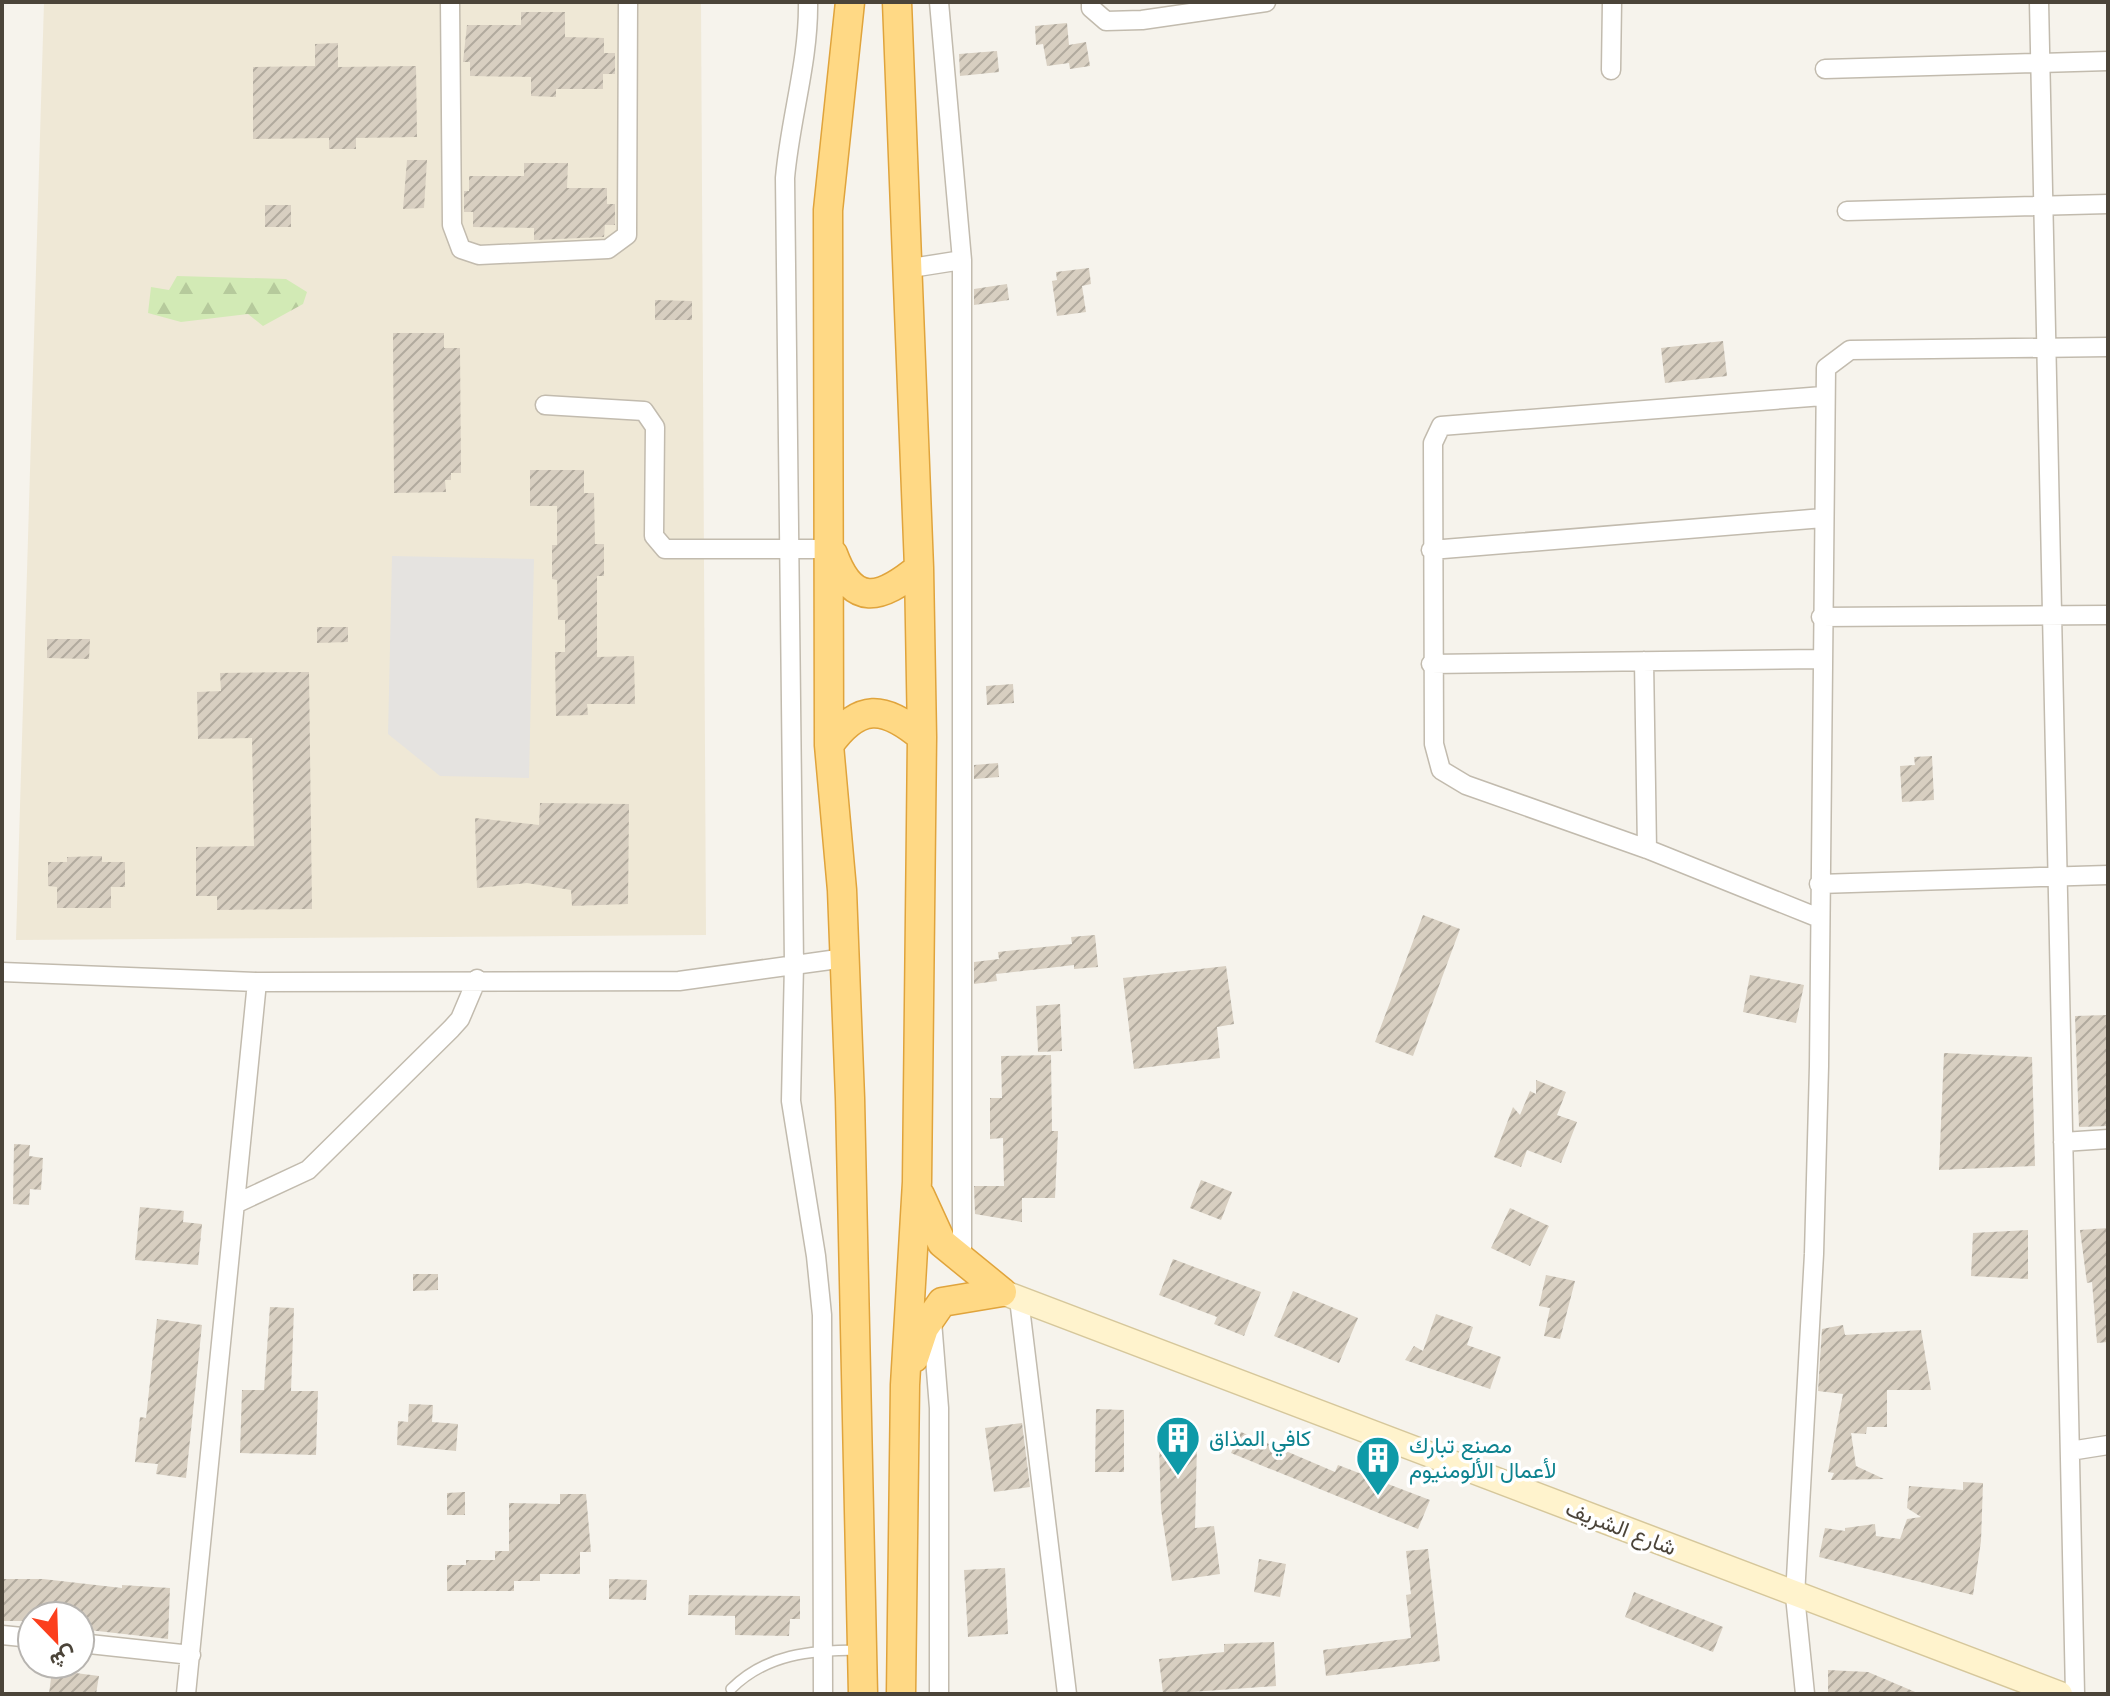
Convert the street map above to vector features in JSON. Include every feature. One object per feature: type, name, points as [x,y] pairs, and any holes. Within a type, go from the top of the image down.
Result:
[{"type":"highway","points":[[850,2],[828,210],[829,745],[845,958],[856,1288],[863,1694]]},
{"type":"highway","points":[[897,2],[919,568],[922,737],[917,1182],[905,1385],[901,1694]]},
{"type":"highway","points":[[831,549],[843,581],[864,591],[885,591],[919,568]]},
{"type":"highway","points":[[829,745],[847,720],[861,715],[884,714],[904,722],[922,737]]},
{"type":"highway","points":[[917,1182],[934,1231],[962,1264],[1010,1295]]},
{"type":"highway","points":[[905,1385],[932,1314],[942,1302],[1010,1295]]},
{"type":"main road","name":"شارع الشريف","points":[[1010,1295],[1795,1596],[2060,1694]]},
{"type":"street","points":[[450,2],[452,225],[461,249],[479,255],[608,249],[627,235],[628,2]]},
{"type":"street","points":[[808,2],[809,39],[789,125],[785,178],[794,964],[791,1101],[816,1256],[822,1315],[823,1694]]},
{"type":"street","points":[[939,2],[962,260],[962,1264]]},
{"type":"street","points":[[1091,2],[1091,8],[1106,21],[1142,20],[1266,2]]},
{"type":"street","points":[[1611,70],[1612,2]]},
{"type":"street","points":[[2039,2],[2075,1694]]},
{"type":"street","points":[[1825,69],[2108,61]]},
{"type":"street","points":[[1847,211],[2108,204]]},
{"type":"street","points":[[905,269],[962,260]]},
{"type":"street","points":[[1805,1694],[1795,1596],[1814,1238],[1823,396],[1826,368],[1850,350],[2108,347]]},
{"type":"street","points":[[1819,918],[1647,849],[1466,785],[1441,770],[1434,744],[1431,550],[1433,443],[1441,426],[1823,396]]},
{"type":"street","points":[[545,405],[644,411],[652,419],[655,427],[654,536],[665,549],[831,549]]},
{"type":"street","points":[[1431,550],[1823,518]]},
{"type":"street","points":[[1821,617],[2108,615]]},
{"type":"street","points":[[1431,664],[1820,659]]},
{"type":"street","points":[[1644,661],[1647,849]]},
{"type":"street","points":[[1819,884],[2108,875]]},
{"type":"street","points":[[2,972],[257,982],[477,979],[679,981],[845,958]]},
{"type":"street","points":[[235,1204],[308,1170],[460,1019],[477,979]]},
{"type":"street","points":[[186,1694],[257,982]]},
{"type":"street","points":[[2063,1142],[2108,1139]]},
{"type":"street","points":[[1010,1295],[1067,1694]]},
{"type":"street","points":[[932,1314],[939,1408],[939,1694]]},
{"type":"street","points":[[2070,1451],[2108,1445]]},
{"type":"street","points":[[96,1645],[191,1655]]},
{"type":"lane","points":[[731,1689],[750,1670],[783,1657],[823,1650],[862,1649]]},
{"type":"shaded area","points":[[44,2],[701,2],[706,935],[16,940]]},
{"type":"shaded area","points":[[392,556],[534,559],[529,778],[440,776],[388,734]]},
{"type":"green space","points":[[177,276],[286,279],[307,292],[303,304],[263,326],[248,314],[181,322],[148,313],[151,287],[169,290]]},
{"type":"building","points":[[521,12],[565,12],[565,37],[604,38],[604,53],[615,53],[615,74],[603,74],[603,89],[556,89],[556,97],[531,96],[531,77],[470,76],[470,62],[463,62],[467,25],[521,25]]},
{"type":"building","points":[[1067,23],[1069,45],[1086,42],[1090,66],[1070,69],[1069,63],[1047,66],[1043,44],[1036,45],[1035,26]]},
{"type":"building","points":[[338,43],[338,67],[416,66],[417,137],[356,138],[356,149],[329,149],[329,138],[253,139],[253,67],[315,66],[315,44]]},
{"type":"building","points":[[997,51],[999,72],[960,76],[959,54]]},
{"type":"building","points":[[407,160],[427,160],[424,208],[403,209]]},
{"type":"building","points":[[524,163],[568,163],[567,188],[607,188],[607,204],[615,204],[615,225],[605,225],[604,237],[534,240],[534,228],[473,227],[473,212],[464,212],[464,191],[469,191],[469,176],[524,176]]},
{"type":"building","points":[[265,205],[291,205],[291,227],[265,227]]},
{"type":"building","points":[[1089,268],[1091,284],[1082,286],[1086,312],[1057,316],[1052,281],[1057,280],[1056,272]]},
{"type":"building","points":[[1007,284],[1009,300],[974,305],[974,289]]},
{"type":"building","points":[[655,300],[692,301],[692,320],[655,320]]},
{"type":"building","points":[[393,333],[444,333],[444,348],[460,348],[461,473],[451,473],[451,480],[445,480],[446,492],[394,493]]},
{"type":"building","points":[[1723,341],[1727,376],[1665,383],[1661,348]]},
{"type":"building","points":[[530,470],[584,470],[584,493],[594,493],[595,544],[604,544],[604,576],[597,576],[597,657],[634,656],[635,704],[587,704],[588,715],[556,716],[555,652],[565,652],[565,620],[558,620],[557,580],[552,579],[552,545],[557,545],[557,506],[530,506]]},
{"type":"building","points":[[317,627],[348,627],[348,642],[317,643]]},
{"type":"building","points":[[47,639],[90,639],[89,659],[47,658]]},
{"type":"building","points":[[309,672],[312,909],[217,910],[217,896],[196,896],[196,847],[254,846],[252,738],[198,739],[197,692],[221,691],[220,673]]},
{"type":"building","points":[[1013,684],[1014,703],[987,705],[986,686]]},
{"type":"building","points":[[1932,756],[1934,800],[1902,802],[1900,766],[1915,765],[1914,757]]},
{"type":"building","points":[[998,763],[999,777],[974,779],[974,765]]},
{"type":"building","points":[[540,803],[629,804],[628,904],[572,906],[571,890],[527,883],[477,888],[475,818],[539,825]]},
{"type":"building","points":[[102,856],[102,862],[125,862],[125,887],[111,887],[111,908],[57,908],[57,887],[48,886],[48,862],[67,862],[67,857]]},
{"type":"building","points":[[1423,915],[1460,929],[1413,1056],[1375,1042]]},
{"type":"building","points":[[1095,935],[1098,967],[1074,969],[1074,965],[996,974],[997,981],[974,984],[974,962],[999,959],[998,952],[1072,944],[1071,937]]},
{"type":"building","points":[[1226,966],[1234,1024],[1217,1027],[1220,1058],[1134,1069],[1123,978]]},
{"type":"building","points":[[1750,975],[1804,985],[1796,1023],[1743,1012]]},
{"type":"building","points":[[1060,1004],[1062,1051],[1038,1052],[1036,1006]]},
{"type":"building","points":[[2108,1015],[2108,1126],[2079,1127],[2075,1016]]},
{"type":"building","points":[[1944,1053],[2032,1057],[2035,1166],[1939,1170]]},
{"type":"building","points":[[1051,1055],[1052,1131],[1058,1131],[1055,1198],[1022,1198],[1022,1222],[975,1214],[974,1186],[1004,1186],[1003,1138],[990,1139],[990,1098],[1002,1098],[1001,1056]]},
{"type":"building","points":[[1536,1080],[1566,1092],[1557,1115],[1577,1122],[1561,1163],[1527,1150],[1521,1167],[1494,1157],[1513,1107],[1520,1115],[1530,1091],[1536,1094]]},
{"type":"building","points":[[14,1144],[30,1145],[29,1156],[43,1158],[41,1190],[30,1189],[29,1205],[13,1204]]},
{"type":"building","points":[[1201,1180],[1232,1192],[1221,1220],[1190,1208]]},
{"type":"building","points":[[140,1207],[184,1211],[183,1222],[202,1224],[198,1265],[135,1260]]},
{"type":"building","points":[[1510,1208],[1549,1226],[1530,1266],[1491,1248]]},
{"type":"building","points":[[2108,1228],[2108,1342],[2097,1343],[2092,1282],[2087,1283],[2080,1230]]},
{"type":"building","points":[[2028,1230],[2028,1279],[1971,1276],[1973,1233]]},
{"type":"building","points":[[1173,1259],[1261,1292],[1244,1336],[1214,1324],[1217,1317],[1159,1295]]},
{"type":"building","points":[[413,1274],[438,1274],[438,1290],[413,1291]]},
{"type":"building","points":[[1546,1275],[1575,1281],[1560,1339],[1544,1336],[1550,1308],[1539,1306]]},
{"type":"building","points":[[1293,1291],[1358,1318],[1339,1363],[1274,1336]]},
{"type":"building","points":[[270,1307],[294,1308],[291,1391],[318,1391],[316,1455],[240,1453],[242,1390],[264,1390]]},
{"type":"building","points":[[1436,1314],[1473,1327],[1467,1345],[1501,1357],[1490,1389],[1405,1360],[1414,1346],[1423,1351]]},
{"type":"building","points":[[157,1319],[202,1325],[186,1478],[156,1474],[158,1464],[135,1462],[140,1417],[146,1418]]},
{"type":"building","points":[[1843,1325],[1845,1335],[1921,1330],[1931,1390],[1887,1390],[1887,1427],[1867,1427],[1866,1434],[1851,1433],[1856,1466],[1884,1479],[1831,1480],[1834,1473],[1828,1472],[1843,1394],[1818,1391],[1822,1329]]},
{"type":"building","points":[[409,1404],[433,1405],[432,1422],[458,1424],[456,1451],[397,1445],[398,1421],[408,1422]]},
{"type":"building","points":[[1096,1409],[1124,1410],[1124,1472],[1095,1472]]},
{"type":"building","points":[[1022,1423],[1030,1487],[994,1492],[985,1428]]},
{"type":"building","points":[[1241,1432],[1335,1472],[1338,1465],[1430,1500],[1418,1529],[1231,1453]]},
{"type":"building","points":[[1159,1444],[1197,1445],[1195,1528],[1214,1526],[1220,1574],[1172,1581],[1161,1509]]},
{"type":"building","points":[[1963,1482],[1983,1483],[1981,1541],[1973,1595],[1819,1557],[1825,1528],[1845,1531],[1845,1528],[1875,1524],[1876,1536],[1900,1539],[1907,1519],[1921,1517],[1907,1508],[1909,1486],[1963,1490]]},
{"type":"building","points":[[465,1492],[465,1515],[447,1515],[447,1493]]},
{"type":"building","points":[[560,1494],[586,1494],[591,1552],[580,1552],[580,1574],[540,1574],[540,1581],[514,1581],[514,1591],[447,1591],[447,1565],[466,1565],[466,1560],[495,1560],[495,1551],[509,1551],[509,1503],[560,1504]]},
{"type":"building","points":[[1428,1549],[1440,1661],[1326,1676],[1323,1650],[1411,1638],[1406,1595],[1411,1594],[1406,1551]]},
{"type":"building","points":[[1259,1559],[1286,1564],[1280,1597],[1254,1592]]},
{"type":"building","points":[[1005,1568],[1008,1634],[968,1637],[964,1570]]},
{"type":"building","points":[[2,1579],[43,1579],[122,1588],[122,1585],[170,1588],[168,1639],[96,1631],[96,1600],[16,1600],[16,1621],[2,1621]]},
{"type":"building","points":[[609,1579],[647,1580],[646,1600],[609,1599]]},
{"type":"building","points":[[1634,1592],[1723,1627],[1713,1652],[1625,1617]]},
{"type":"building","points":[[689,1595],[800,1596],[800,1619],[790,1619],[789,1636],[735,1635],[735,1616],[688,1615]]},
{"type":"building","points":[[1274,1642],[1276,1686],[1163,1694],[1159,1659],[1224,1652],[1224,1644]]},
{"type":"building","points":[[1828,1670],[1868,1672],[1920,1694],[1828,1694]]},
{"type":"building","points":[[96,1676],[99,1676],[96,1694],[49,1694],[51,1680],[96,1680]]},
{"type":"place","name":"كافي المذاق","points":[[1178,1477]]},
{"type":"place","name":"مصنع تبارك لأعمال الألومنيوم","points":[[1378,1497]]}]
